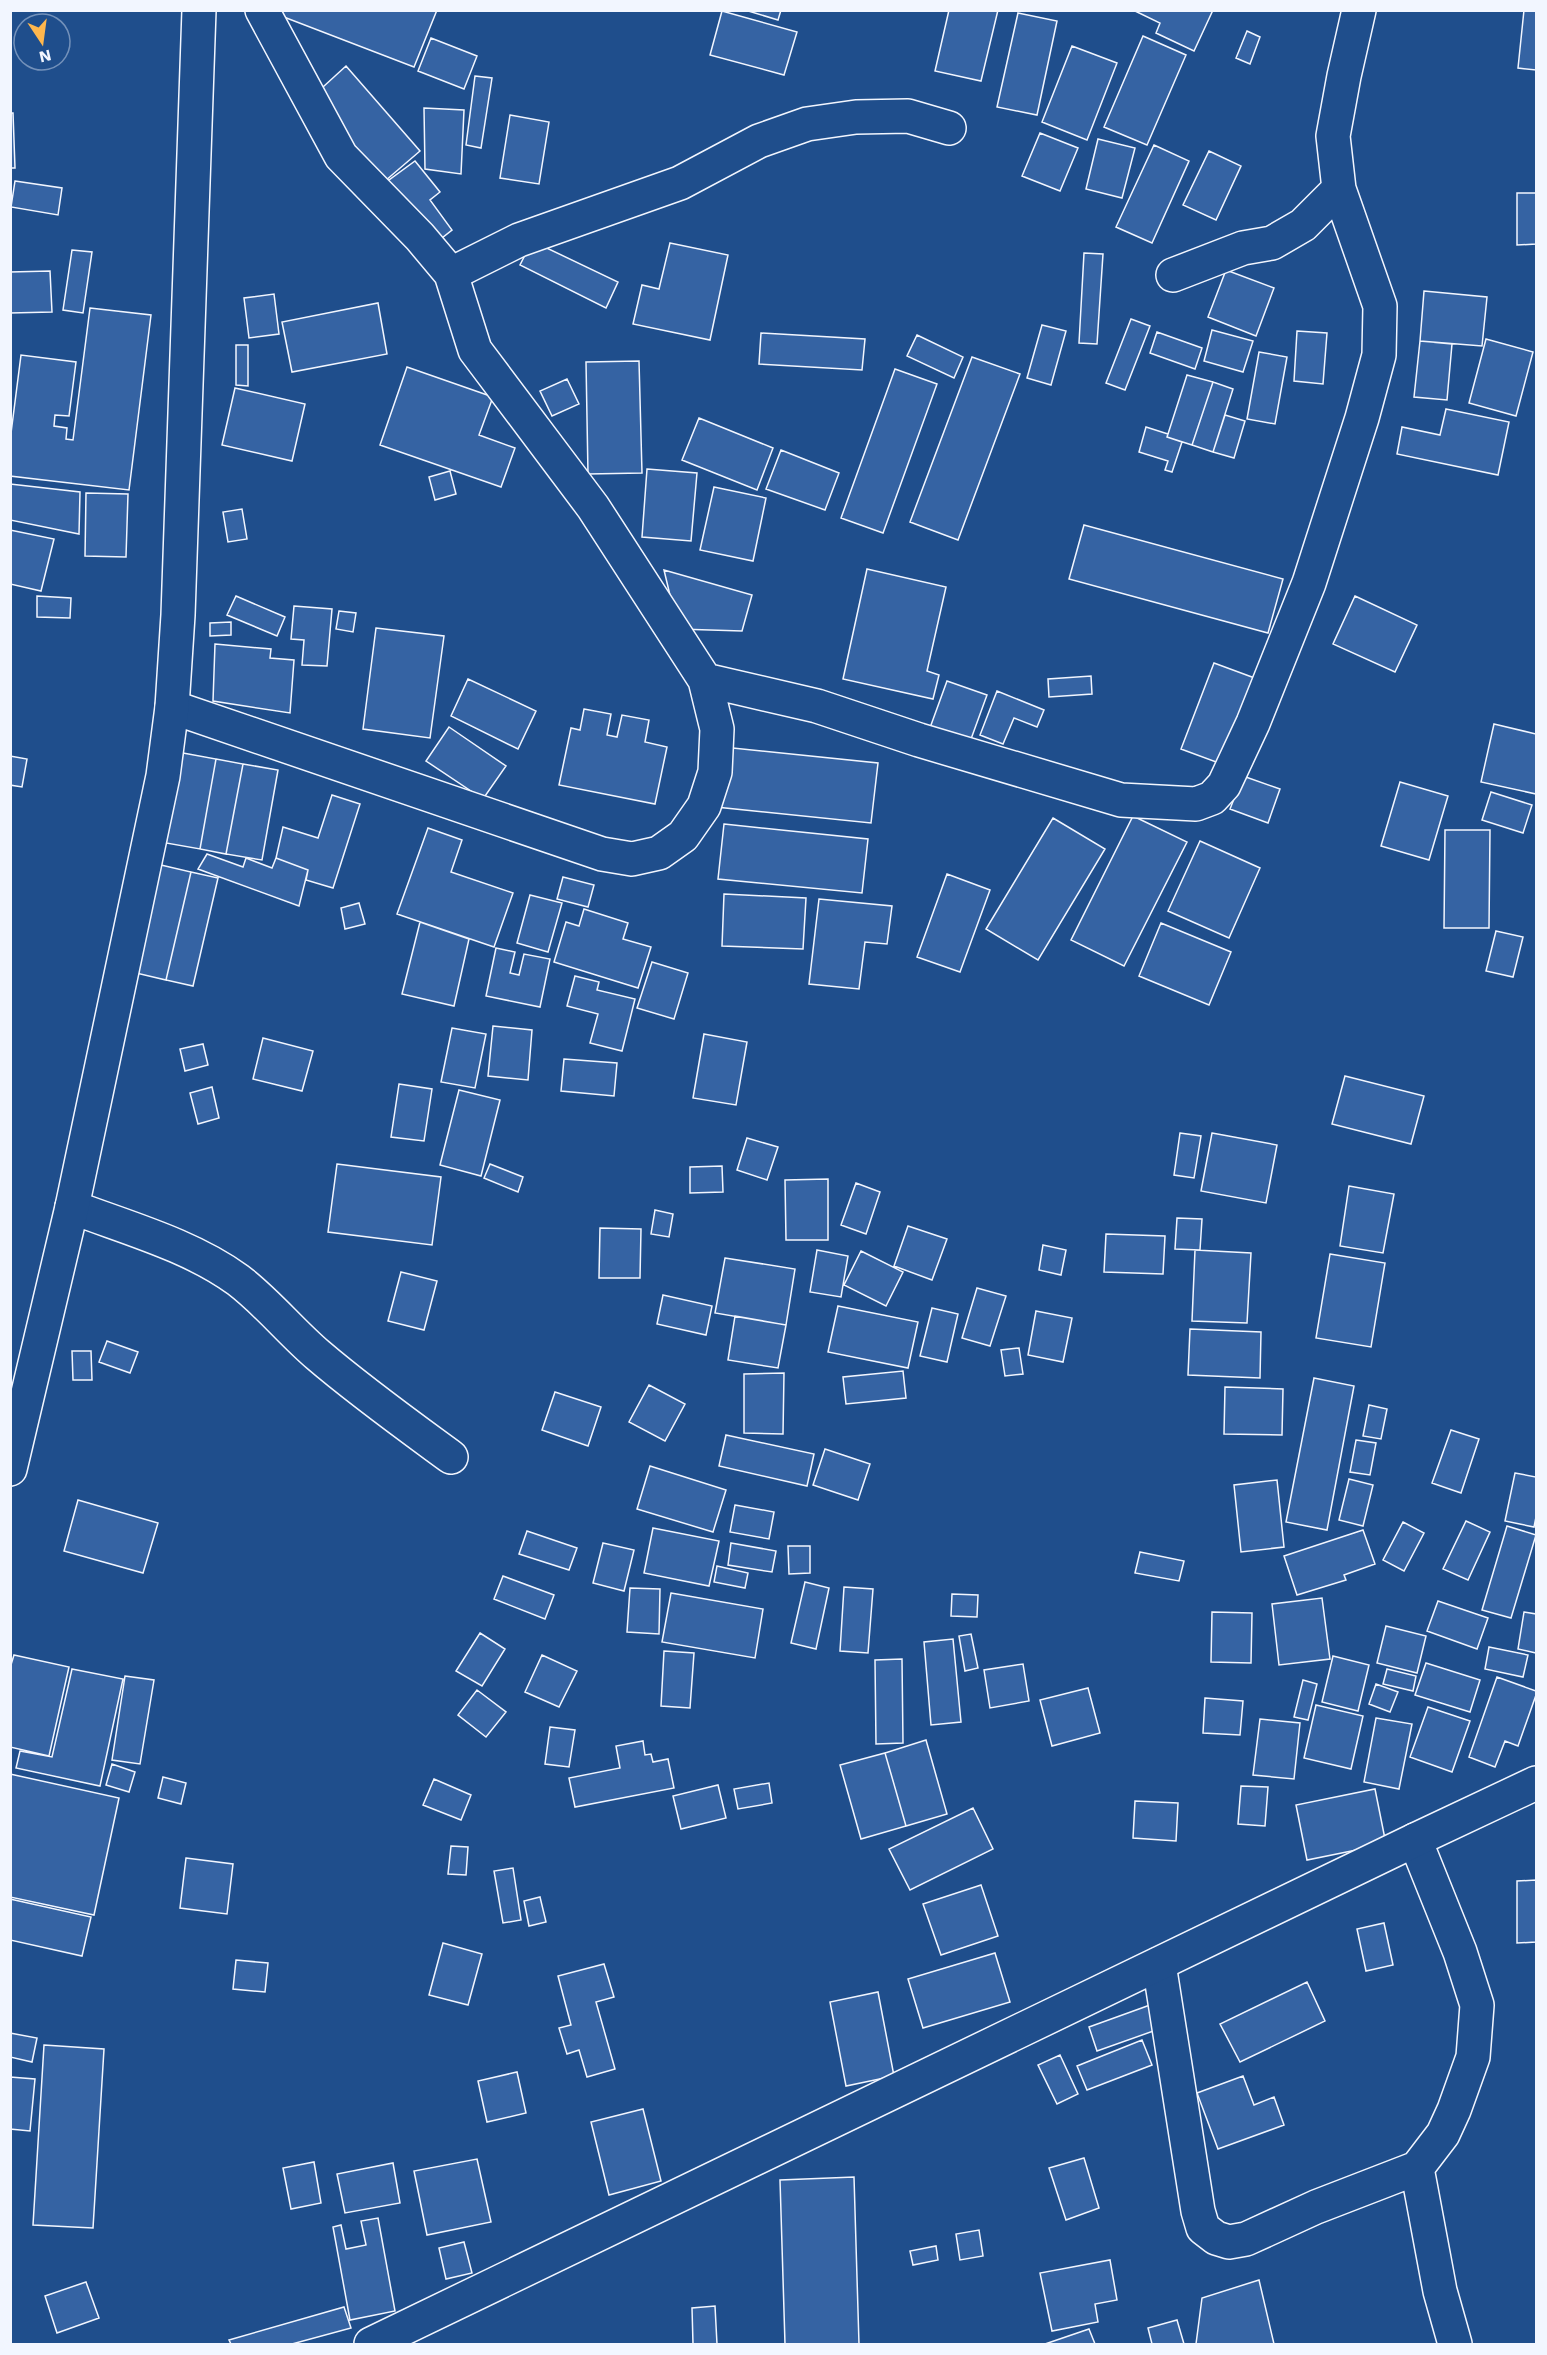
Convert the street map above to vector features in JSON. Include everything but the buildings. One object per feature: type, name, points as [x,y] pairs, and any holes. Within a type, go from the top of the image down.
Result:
[{"type":"street","points":[[10,1469],[72,1207],[163,776],[172,707],[178,615],[199,10]]},
{"type":"street","points":[[172,707],[602,854],[632,859],[659,853],[683,836],[704,806],[715,772],[717,729],[705,680],[593,507],[475,350],[450,274],[420,237],[341,156],[262,10]]},
{"type":"street","points":[[705,680],[816,706],[920,740],[1121,800],[1196,804],[1212,798],[1224,785],[1253,723],[1309,583],[1362,418],[1379,355],[1380,306],[1339,189],[1333,136],[1359,10]]},
{"type":"street","points":[[450,274],[519,240],[680,183],[759,141],[807,124],[856,117],[908,116],[949,128]]},
{"type":"street","points":[[1173,275],[1243,248],[1272,243],[1303,225],[1339,189]]},
{"type":"street","points":[[72,1207],[188,1251],[237,1280],[356,1387],[451,1457]]},
{"type":"street","points":[[371,2344],[1536,1783]]},
{"type":"street","points":[[1159,1964],[1198,2211],[1203,2228],[1216,2238],[1229,2242],[1246,2239],[1316,2207],[1417,2168],[1443,2134],[1454,2110],[1473,2057],[1477,2005],[1460,1952],[1414,1840]]},
{"type":"street","points":[[1417,2168],[1440,2290],[1455,2344]]}]
